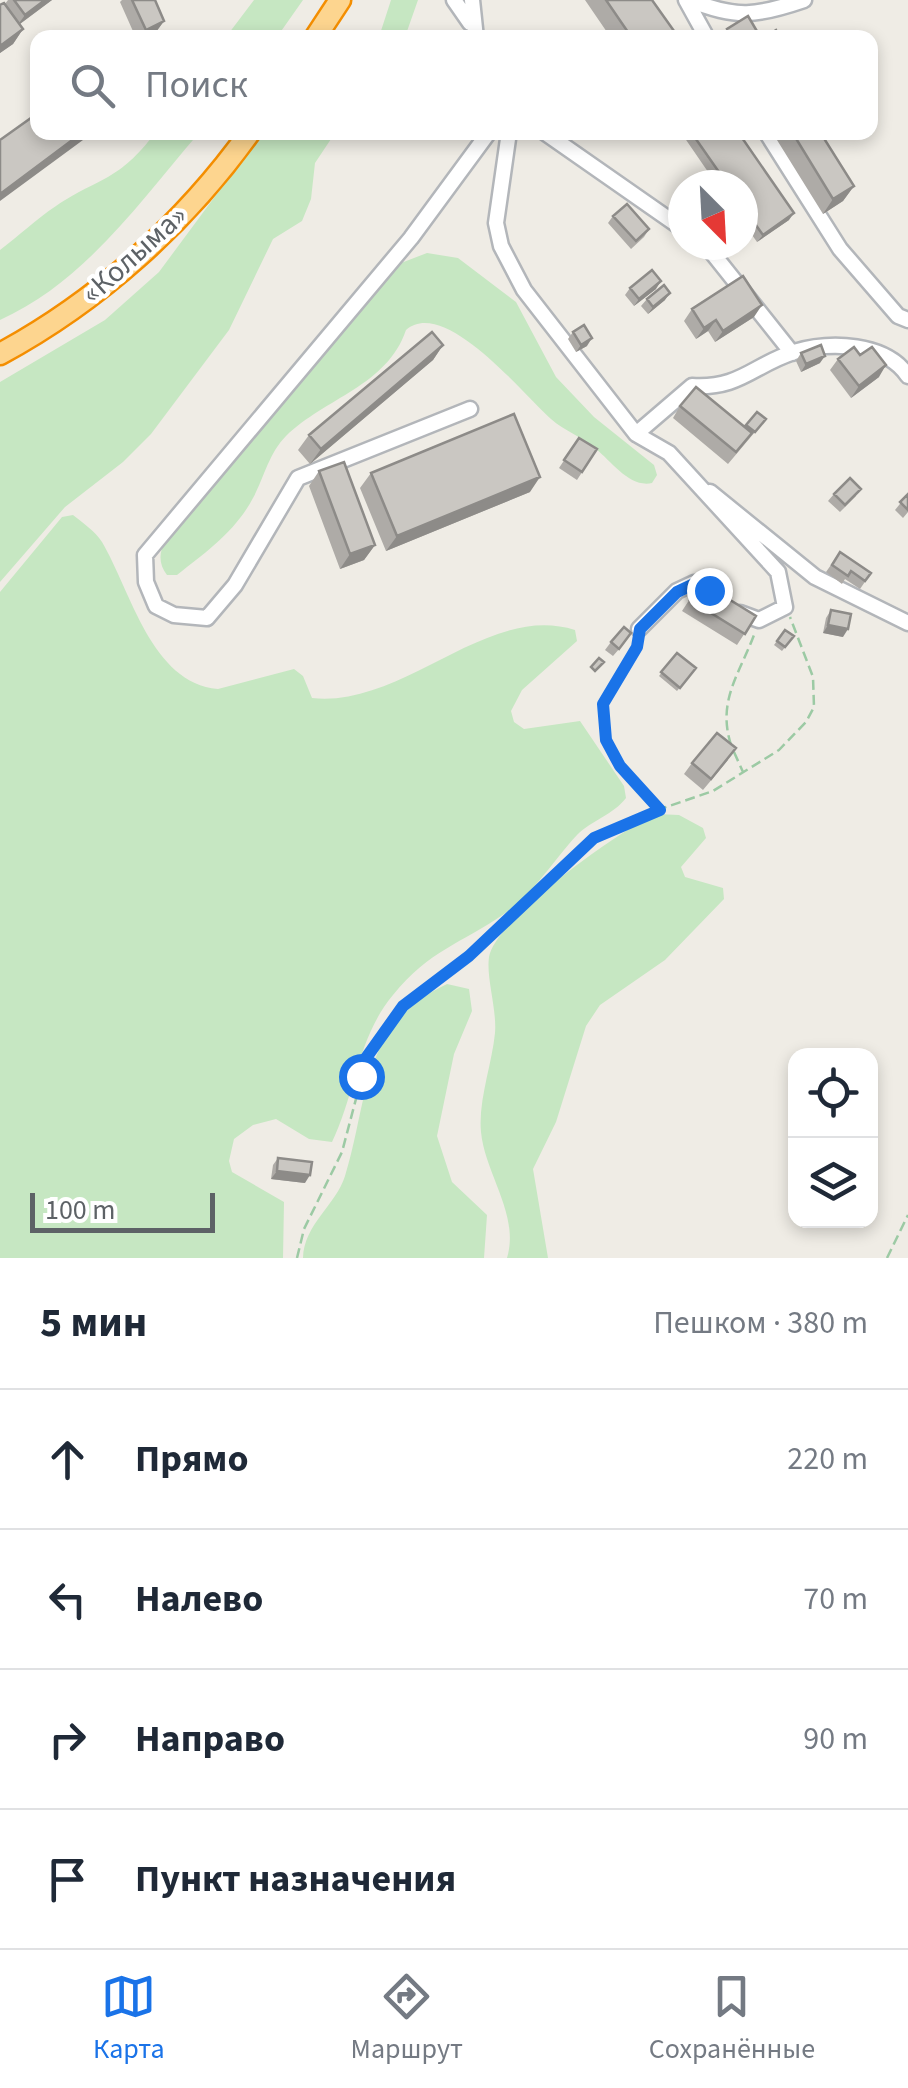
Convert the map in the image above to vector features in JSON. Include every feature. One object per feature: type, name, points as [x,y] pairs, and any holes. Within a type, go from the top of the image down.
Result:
[{"type":"highway","points":[[320,30],[340,0]]},
{"type":"highway","name":"«Колыма»","points":[[0,354],[71,310],[134,260],[203,191],[244,140]]},
{"type":"lane","points":[[454,0],[473,30]]},
{"type":"lane","points":[[472,0],[473,30]]},
{"type":"lane","points":[[688,0],[720,12],[756,15],[804,0]]},
{"type":"lane","points":[[688,0],[703,30]]},
{"type":"lane","points":[[470,409],[298,478],[234,585],[207,618],[174,614],[156,606],[146,582],[144,555],[411,238],[483,140]]},
{"type":"lane","points":[[509,140],[496,223],[501,246],[524,290],[636,434],[669,454],[778,572],[785,607],[759,620],[694,584],[677,592],[640,629]]},
{"type":"lane","points":[[556,140],[668,218]]},
{"type":"lane","points":[[771,140],[840,249],[898,316],[908,320]]},
{"type":"lane","points":[[718,260],[792,353]]},
{"type":"lane","points":[[636,434],[692,386],[717,387],[738,382],[792,353],[818,348],[873,350],[896,358],[908,376]]},
{"type":"lane","points":[[693,480],[815,577],[908,623]]},
{"type":"path","points":[[297,1258],[304,1229],[342,1152],[366,1058],[403,1006],[483,944],[594,838],[713,791],[744,774],[779,750],[814,707],[813,677],[785,607]]},
{"type":"path","points":[[744,774],[729,742],[724,717],[730,688],[759,620]]},
{"type":"path","points":[[640,629],[637,647],[603,704],[601,720],[606,740],[620,766],[660,810]]},
{"type":"path","points":[[887,1258],[908,1215]]},
{"type":"green space","points":[[254,0],[303,0],[282,30],[231,30]]},
{"type":"green space","points":[[391,0],[418,0],[407,30],[381,30]]},
{"type":"green space","points":[[149,140],[193,140],[85,262],[31,304],[0,320],[0,250],[41,216],[119,170]]},
{"type":"green space","points":[[257,140],[330,140],[315,163],[311,199],[302,221],[273,239],[229,330],[151,434],[123,462],[65,507],[0,582],[0,382],[105,320],[159,272]]},
{"type":"green space","points":[[427,253],[458,258],[516,302],[556,377],[594,417],[654,465],[657,475],[652,483],[629,478],[591,445],[556,423],[461,337],[441,326],[422,323],[406,330],[385,365],[370,378],[286,436],[238,521],[177,575],[167,575],[160,558],[166,541],[383,278],[401,263]]},
{"type":"green space","points":[[73,515],[102,542],[160,653],[195,683],[218,689],[294,669],[303,676],[312,698],[346,697],[380,688],[510,630],[542,625],[575,630],[577,641],[522,690],[511,711],[514,722],[524,729],[580,721],[624,786],[626,798],[621,804],[577,835],[515,905],[433,957],[393,995],[364,1047],[332,1142],[309,1139],[276,1119],[253,1125],[234,1139],[229,1161],[232,1172],[284,1202],[283,1258],[0,1258],[0,592],[62,517]]},
{"type":"green space","points":[[656,814],[679,815],[703,828],[706,838],[681,867],[685,877],[723,888],[724,899],[665,960],[600,1005],[586,1026],[556,1122],[533,1169],[548,1258],[507,1258],[510,1242],[506,1210],[481,1132],[495,1033],[489,957],[496,941],[535,899],[589,856]]},
{"type":"green space","points":[[447,984],[469,989],[472,1011],[454,1054],[437,1136],[452,1182],[487,1215],[484,1258],[303,1258],[314,1225],[345,1176],[372,1066],[383,1042],[398,1020]]},
{"type":"building","points":[[14,0],[45,0],[25,15]]},
{"type":"building","points":[[132,0],[155,0],[164,21],[146,30]]},
{"type":"building","points":[[606,0],[652,0],[673,30],[627,30]]},
{"type":"building","points":[[4,3],[23,29],[0,46],[0,5]]},
{"type":"building","points":[[748,16],[756,30],[728,30]]},
{"type":"building","points":[[30,119],[30,140],[72,140],[0,194],[0,140]]},
{"type":"building","points":[[697,140],[744,140],[794,213],[763,235],[758,228],[758,170],[718,170]]},
{"type":"building","points":[[797,140],[825,140],[854,186],[833,199]]},
{"type":"building","points":[[627,204],[649,229],[636,241],[613,216]]},
{"type":"building","points":[[652,270],[661,281],[639,299],[630,288]]},
{"type":"building","points":[[743,276],[762,305],[723,331],[716,320],[704,328],[692,309]]},
{"type":"building","points":[[664,285],[670,293],[653,307],[647,299]]},
{"type":"building","points":[[584,325],[592,338],[581,345],[573,332]]},
{"type":"building","points":[[432,332],[443,345],[321,449],[309,435]]},
{"type":"building","points":[[821,345],[825,356],[806,364],[801,353]]},
{"type":"building","points":[[854,347],[860,355],[872,347],[886,365],[859,386],[838,359]]},
{"type":"building","points":[[696,387],[752,433],[736,452],[680,406]]},
{"type":"building","points":[[757,412],[766,419],[755,432],[746,425]]},
{"type":"building","points":[[514,414],[540,477],[397,536],[371,473]]},
{"type":"building","points":[[579,438],[597,449],[582,472],[564,460]]},
{"type":"building","points":[[344,462],[375,545],[350,554],[319,471]]},
{"type":"building","points":[[850,478],[861,489],[845,505],[834,494]]},
{"type":"building","points":[[908,494],[908,510],[900,502]]},
{"type":"building","points":[[840,552],[871,573],[865,581],[832,565]]},
{"type":"building","points":[[701,582],[756,616],[745,634],[690,600]]},
{"type":"building","points":[[831,610],[851,614],[848,629],[828,625]]},
{"type":"building","points":[[624,627],[631,633],[619,649],[611,642]]},
{"type":"building","points":[[785,630],[794,636],[785,647],[777,641]]},
{"type":"building","points":[[677,653],[696,668],[680,688],[661,672]]},
{"type":"building","points":[[599,658],[604,662],[595,671],[591,667]]},
{"type":"building","points":[[717,733],[736,748],[711,779],[692,763]]},
{"type":"building","points":[[278,1158],[312,1162],[310,1175],[277,1171]]},
{"type":"route","points":[[361,1076],[366,1058],[403,1006],[469,956],[537,896],[594,838],[631,819],[660,810],[620,766],[606,740],[601,720],[603,704],[611,684],[637,647],[640,629],[677,592],[694,584],[709,590]]}]
